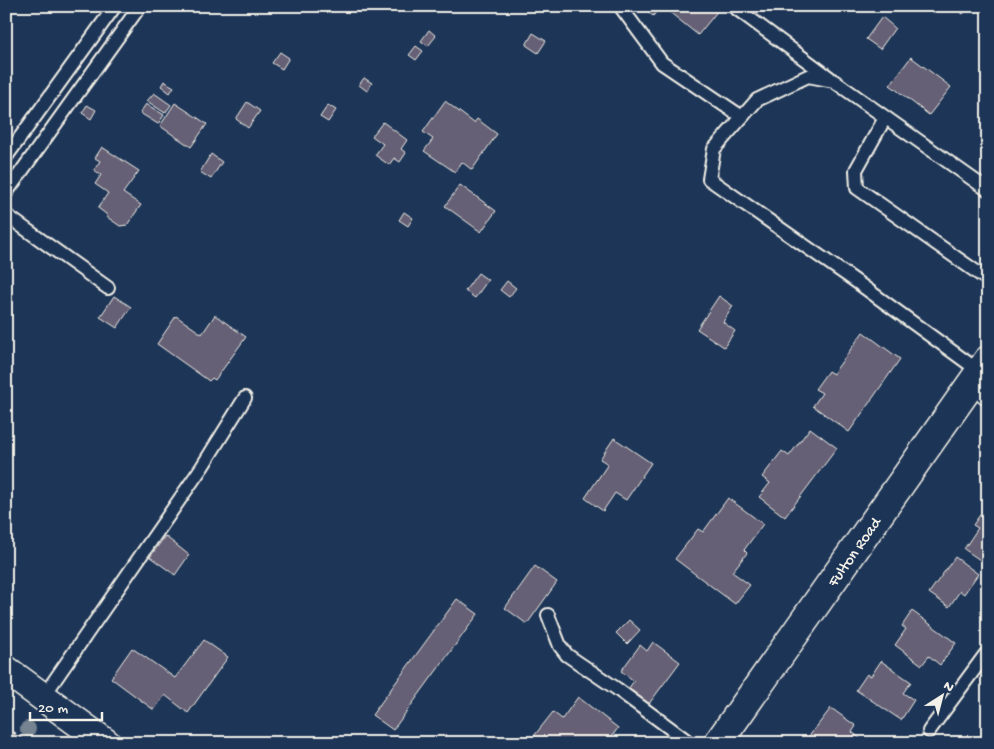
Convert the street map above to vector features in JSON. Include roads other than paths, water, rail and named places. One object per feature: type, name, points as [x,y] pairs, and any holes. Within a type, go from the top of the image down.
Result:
[{"type":"main road","name":"Fulton Road","points":[[726,740],[982,376]]},
{"type":"main road","points":[[6,670],[106,743]]},
{"type":"lane","points":[[6,157],[115,6]]},
{"type":"lane","points":[[6,193],[140,6]]},
{"type":"lane","points":[[620,6],[662,63],[742,117]]},
{"type":"lane","points":[[733,6],[885,118],[988,190]]},
{"type":"lane","points":[[834,81],[808,76],[757,100],[714,150],[709,179],[854,280],[982,376]]},
{"type":"lane","points":[[885,118],[856,170],[857,188],[988,280]]},
{"type":"lane","points":[[6,215],[108,288]]},
{"type":"lane","points":[[43,697],[202,467],[245,398]]},
{"type":"lane","points":[[548,615],[560,646],[567,655],[690,743]]},
{"type":"lane","points":[[929,731],[984,655],[988,654]]}]
